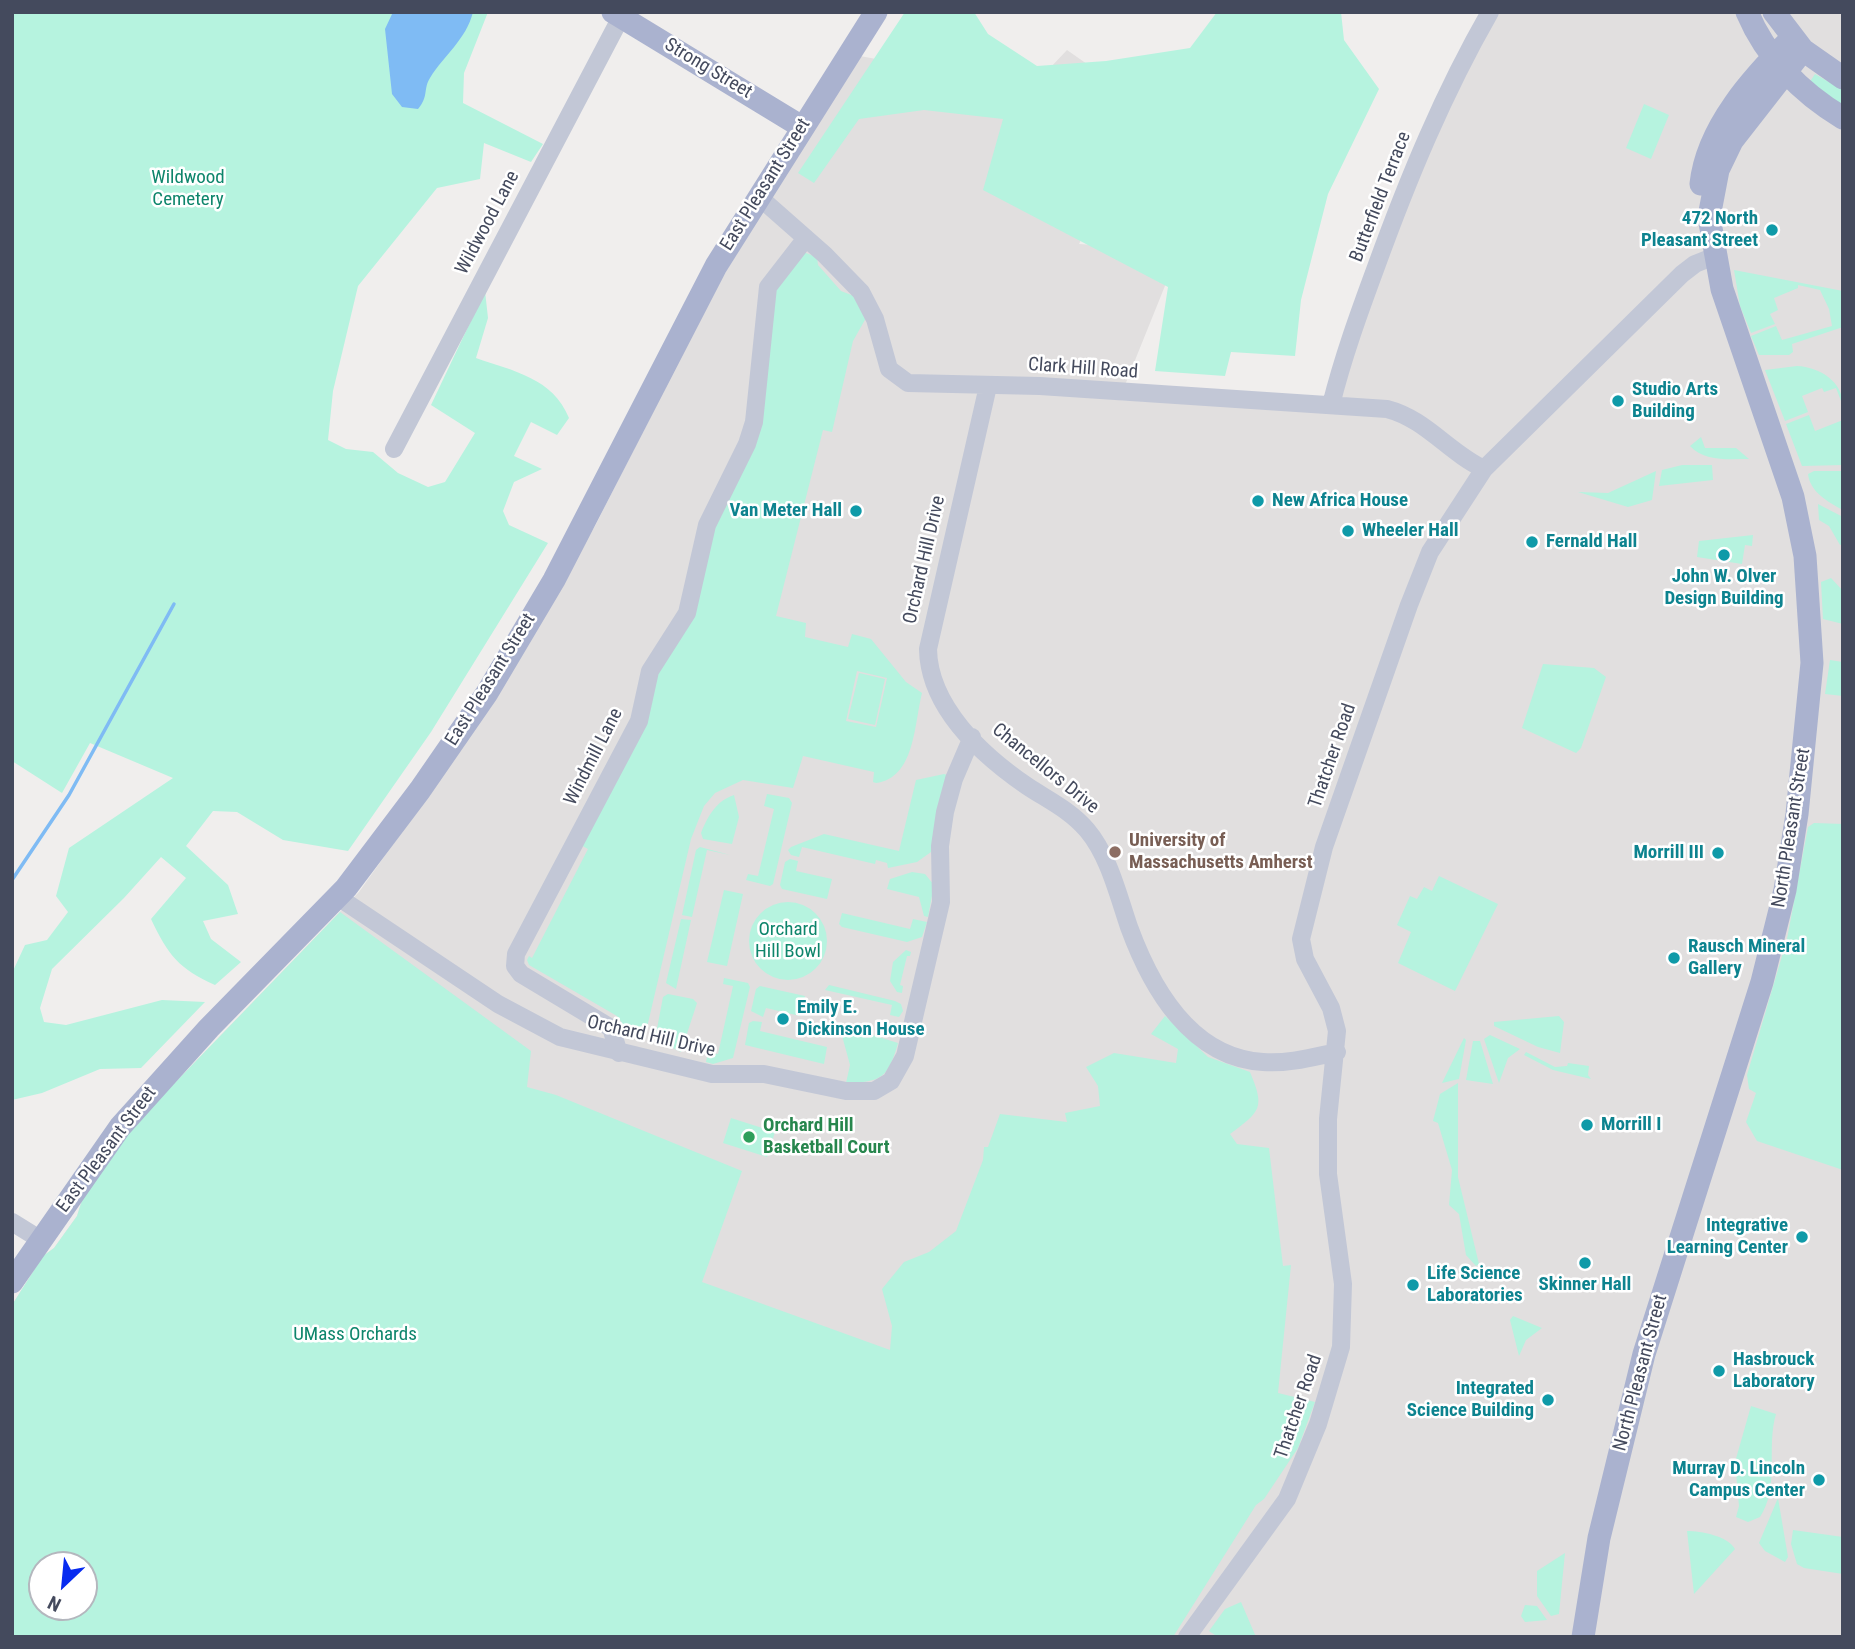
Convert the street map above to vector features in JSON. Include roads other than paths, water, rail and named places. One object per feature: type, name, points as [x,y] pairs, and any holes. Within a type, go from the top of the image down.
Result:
[{"type":"main road","name":"East Pleasant Street","points":[[12,1282],[120,1127],[155,1086],[338,897],[420,790],[520,638],[580,532],[680,333],[758,196],[876,12]]},
{"type":"main road","points":[[1747,12],[1778,65],[1820,102],[1843,118]]},
{"type":"main road","points":[[1774,12],[1798,44],[1843,78]]},
{"type":"main road","name":"Strong Street","points":[[617,15],[802,127]]},
{"type":"main road","name":"North Pleasant Street","points":[[1583,1637],[1599,1538],[1644,1354],[1762,982],[1785,890],[1809,711],[1813,639],[1798,517],[1787,478],[1740,348],[1715,256],[1701,186],[1708,151],[1716,134],[1798,44]]},
{"type":"street","name":"Butterfield Terrace","points":[[1331,405],[1341,364],[1408,178],[1450,85],[1490,12]]},
{"type":"street","name":"Wildwood Lane","points":[[394,449],[433,368],[617,15]]},
{"type":"street","name":"Clark Hill Road","points":[[758,196],[842,271],[867,301],[875,319],[885,360],[893,375],[919,384],[1040,386],[1399,412],[1412,418],[1463,458],[1484,470]]},
{"type":"street","name":"Windmill Lane","points":[[619,1053],[611,1028],[521,974],[515,966],[516,954],[639,721],[650,671],[687,613],[707,525],[747,444],[754,422],[768,288],[806,238]]},
{"type":"street","name":"Thatcher Road","points":[[1187,1637],[1287,1499],[1331,1386],[1340,1348],[1344,1307],[1328,1174],[1329,1112],[1337,1031],[1331,1008],[1302,952],[1301,939],[1307,908],[1332,822],[1419,578],[1441,533],[1484,470],[1682,274],[1695,264],[1715,256]]},
{"type":"street","name":"Orchard Hill Drive","points":[[338,897],[518,1017],[560,1037],[712,1074],[777,1075],[860,1093],[874,1091],[891,1081],[905,1056],[939,912],[942,894],[940,846],[949,795],[972,737],[953,718],[938,695],[928,663],[928,649],[988,386]]},
{"type":"street","name":"Chancellors Drive","points":[[972,737],[1017,778],[1070,813],[1093,837],[1156,987],[1193,1031],[1227,1054],[1249,1061],[1286,1062],[1337,1052]]},
{"type":"street","points":[[12,1222],[41,1240]]},
{"type":"water","points":[[393,12],[473,12],[460,39],[430,78],[424,100],[418,109],[402,107],[392,94],[385,29]]},
{"type":"waterway","points":[[12,880],[69,795],[174,604]]},
{"type":"place","name":"472 North Pleasant Street","points":[[1772,230]]},
{"type":"place","name":"Studio Arts Building","points":[[1618,401]]},
{"type":"place","name":"New Africa House","points":[[1258,501]]},
{"type":"place","name":"Van Meter Hall","points":[[856,511]]},
{"type":"place","name":"Wheeler Hall","points":[[1348,531]]},
{"type":"place","name":"Fernald Hall","points":[[1532,542]]},
{"type":"place","name":"John W. Olver Design Building","points":[[1724,555]]},
{"type":"place","name":"University of Massachusetts Amherst","points":[[1115,852]]},
{"type":"place","name":"Morrill III","points":[[1718,853]]},
{"type":"place","name":"Rausch Mineral Gallery","points":[[1674,958]]},
{"type":"place","name":"Emily E. Dickinson House","points":[[783,1019]]},
{"type":"place","name":"Morrill I","points":[[1587,1125]]},
{"type":"place","name":"Orchard Hill Basketball Court","points":[[749,1137]]},
{"type":"place","name":"Integrative Learning Center","points":[[1802,1237]]},
{"type":"place","name":"Skinner Hall","points":[[1585,1263]]},
{"type":"place","name":"Life Science Laboratories","points":[[1413,1285]]},
{"type":"place","name":"Hasbrouck Laboratory","points":[[1719,1371]]},
{"type":"place","name":"Integrated Science Building","points":[[1548,1400]]},
{"type":"place","name":"Murray D. Lincoln Campus Center","points":[[1819,1480]]},
{"type":"park label","name":"Wildwood Cemetery","points":[[188,189]]},
{"type":"park label","name":"Orchard Hill Bowl","points":[[788,941]]},
{"type":"park label","name":"UMass Orchards","points":[[355,1335]]}]
